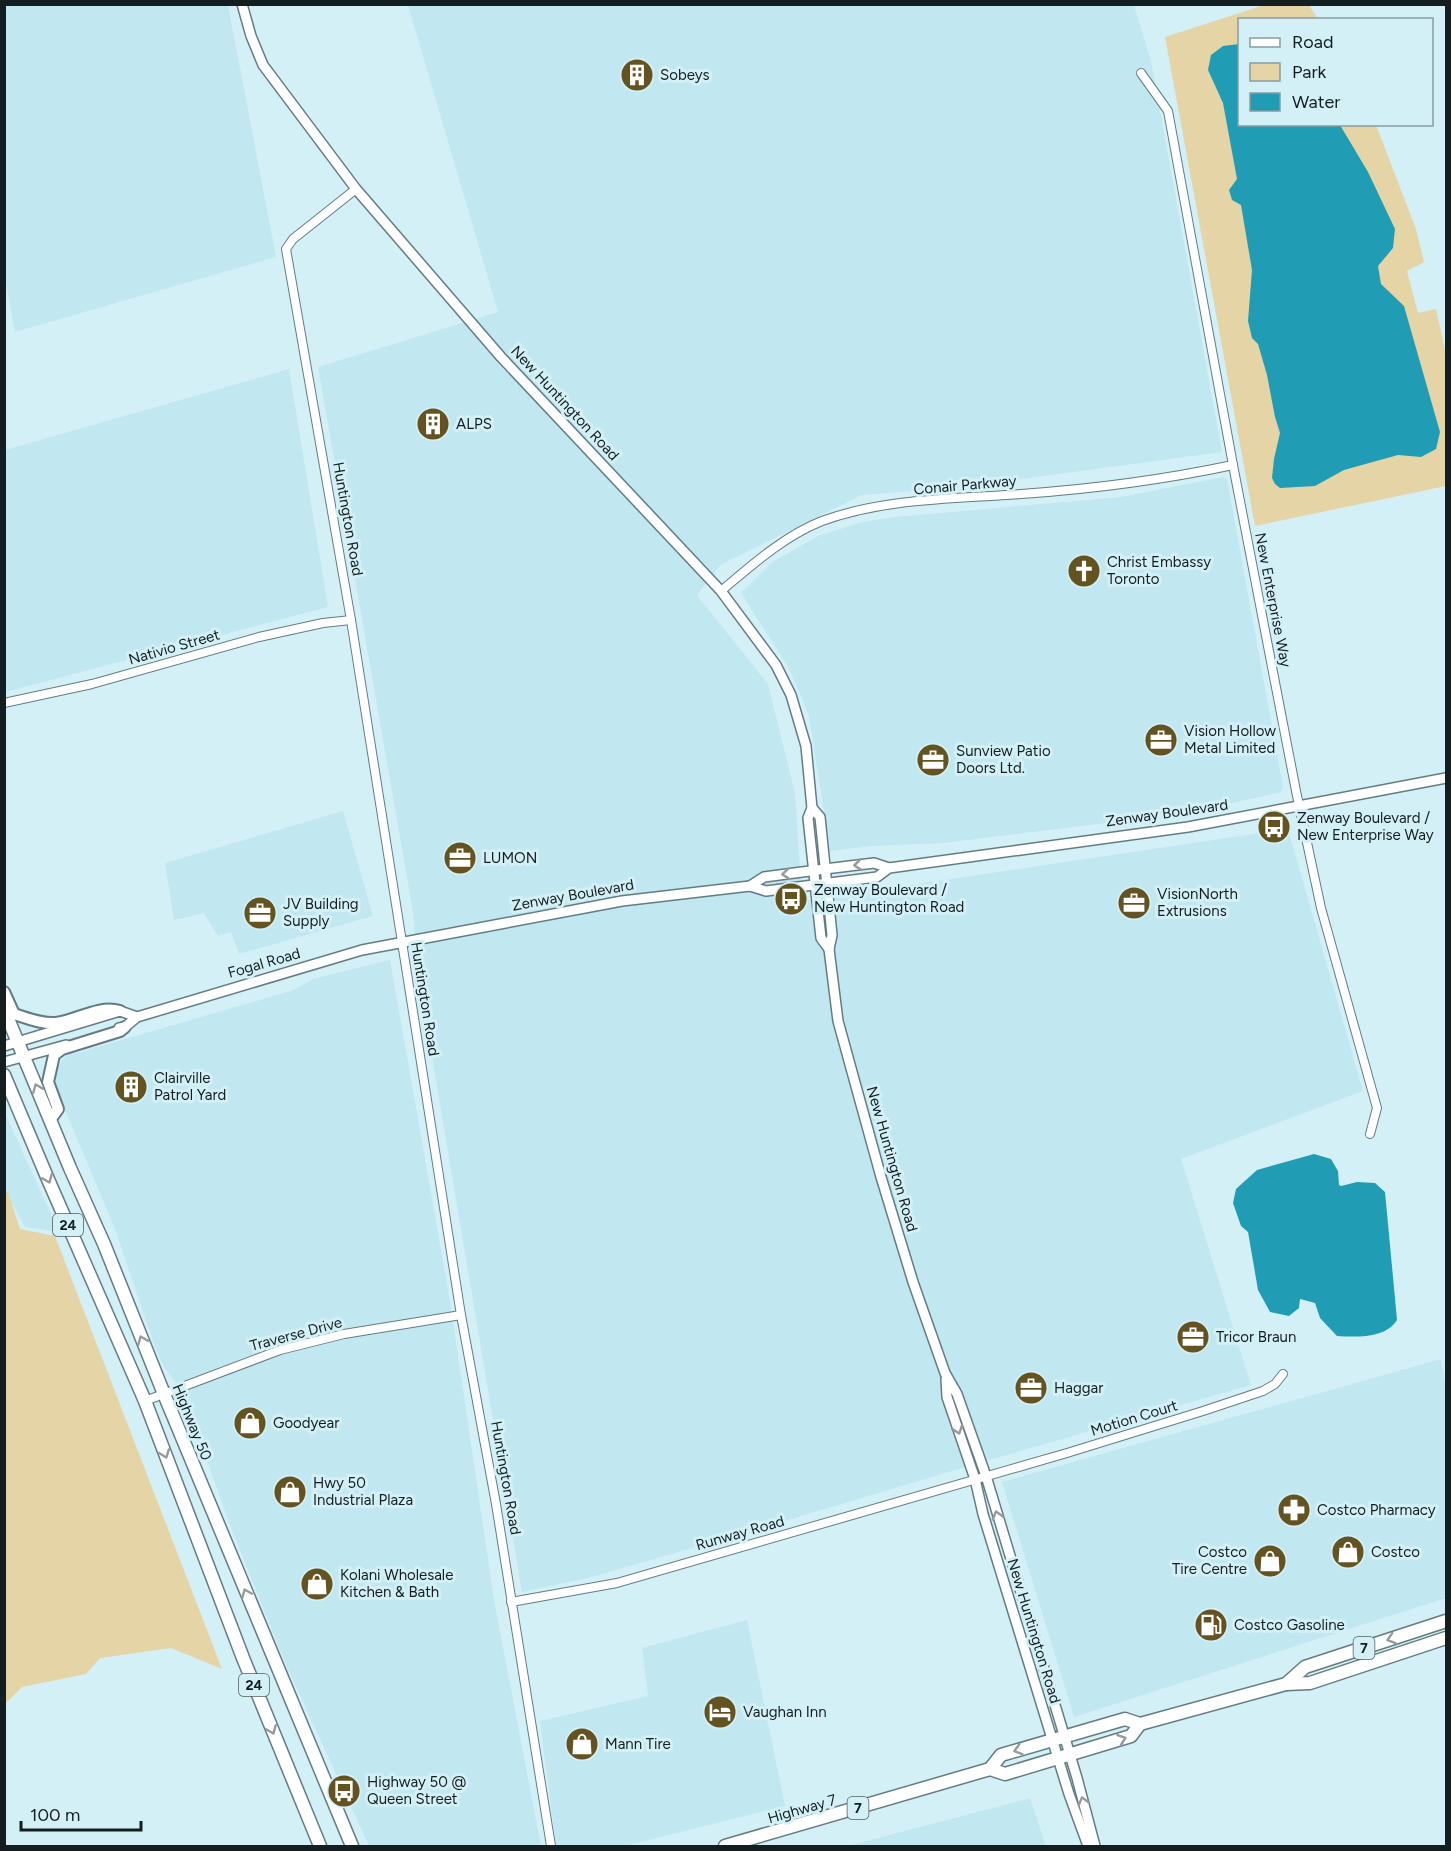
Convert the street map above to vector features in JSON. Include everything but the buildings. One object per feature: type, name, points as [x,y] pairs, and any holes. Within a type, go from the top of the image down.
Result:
[{"type":"main road","points":[[4,992],[14,1014],[39,1021],[55,1023],[109,1008],[120,1011]]},
{"type":"main road","name":"Highway 50","points":[[4,1009],[104,1244],[164,1395],[353,1846]]},
{"type":"main road","points":[[50,1120],[58,1109],[48,1082],[54,1055],[62,1048],[120,1031],[125,1027]]},
{"type":"main road","name":"24","points":[[4,1075],[145,1401],[243,1658],[320,1846]]},
{"type":"main road","points":[[4,1092],[25,1125]]},
{"type":"main road","name":"Highway 7","points":[[1286,1684],[1305,1667],[1446,1621]]},
{"type":"main road","name":"Highway 7","points":[[990,1769],[1001,1755],[1125,1719],[1140,1724],[1286,1684],[1310,1683],[1446,1638]]},
{"type":"main road","name":"Highway 7","points":[[725,1846],[990,1769],[1005,1774],[1064,1757],[1131,1736],[1140,1724]]},
{"type":"main road","points":[[312,1827],[309,1836],[313,1846]]},
{"type":"street","name":"New Huntington Road","points":[[242,4],[251,36],[263,65],[356,189],[501,357],[721,591],[776,665],[789,691],[806,746],[812,808],[808,818],[821,938],[829,949]]},
{"type":"street","name":"New Enterprise Way","points":[[1141,73],[1168,111],[1299,805],[1321,908],[1377,1108],[1370,1134]]},
{"type":"street","name":"Huntington Road","points":[[356,189],[293,238],[286,249],[351,620],[461,1315],[496,1504],[551,1846]]},
{"type":"street","name":"Conair Parkway","points":[[721,591],[783,542],[820,522],[864,509],[940,499],[1128,485],[1233,465]]},
{"type":"street","name":"Nativio Street","points":[[4,703],[92,684],[260,637],[323,622],[351,620]]},
{"type":"street","name":"Zenway Boulevard","points":[[750,886],[764,876],[874,863],[889,868],[1188,827],[1446,777]]},
{"type":"street","name":"New Huntington Road","points":[[812,808],[820,817],[832,935],[829,949],[838,1022],[913,1282],[945,1373],[957,1394],[986,1476],[1058,1739]]},
{"type":"street","name":"Zenway Boulevard","points":[[401,942],[622,901],[750,886],[766,891],[877,878],[889,868]]},
{"type":"street","name":"Fogal Road","points":[[4,1062],[125,1027],[137,1017],[362,950],[401,942]]},
{"type":"street","points":[[4,1046],[120,1011],[137,1017]]},
{"type":"street","name":"Traverse Drive","points":[[145,1401],[280,1350],[344,1334],[461,1315]]},
{"type":"street","name":"New Huntington Road","points":[[945,1373],[947,1397],[975,1479],[983,1514],[1064,1757]]},
{"type":"street","name":"Motion Court","points":[[975,1479],[1263,1391],[1275,1384],[1282,1374]]},
{"type":"street","name":"Runway Road","points":[[511,1602],[617,1583],[975,1479]]},
{"type":"street","points":[[1064,1757],[1068,1794],[1088,1846]]},
{"type":"street","points":[[1064,1757],[1095,1846]]},
{"type":"shaded area","points":[[4,5],[228,5],[276,257],[15,332],[4,273]]},
{"type":"shaded area","points":[[408,5],[1134,5],[1151,61],[1222,452],[963,487],[862,495],[720,565],[697,595],[768,684],[795,793],[802,901],[1288,829],[1363,1091],[1181,1159],[1251,1385],[588,1578],[522,1592],[435,1075],[417,956],[413,912],[318,367],[498,312]]},
{"type":"shaded area","points":[[289,369],[328,607],[5,692],[5,450]]},
{"type":"shaded area","points":[[1223,477],[1227,479],[1283,787],[1281,792],[1189,813],[943,843],[871,846],[830,851],[809,716],[789,668],[741,593],[771,563],[818,536],[862,522],[895,517],[1121,497]]},
{"type":"shaded area","points":[[343,811],[373,916],[239,954],[231,932],[218,936],[204,913],[174,920],[165,863]]},
{"type":"shaded area","points":[[390,960],[450,1301],[494,1600],[541,1846],[369,1846],[286,1665],[187,1411],[188,1399],[164,1367],[155,1347],[115,1229],[55,1086],[57,1068],[69,1054],[294,990],[313,979]]},
{"type":"shaded area","points":[[4,1111],[59,1232],[25,1227],[5,1191]]},
{"type":"shaded area","points":[[1441,1359],[1446,1388],[1446,1598],[1074,1717],[1002,1482]]},
{"type":"shaded area","points":[[747,1620],[785,1806],[625,1846],[556,1846],[540,1721],[648,1696],[642,1648]]},
{"type":"shaded area","points":[[1030,1798],[1046,1846],[848,1846]]},
{"type":"green space","points":[[1264,5],[1309,5],[1317,18],[1238,18],[1238,126],[1376,126],[1416,229],[1424,262],[1407,271],[1418,313],[1436,309],[1446,354],[1446,486],[1255,526],[1165,37]]},
{"type":"green space","points":[[8,1192],[20,1229],[55,1236],[222,1669],[171,1648],[100,1658],[86,1674],[22,1687],[5,1704],[4,1193]]},
{"type":"water","points":[[1238,44],[1238,126],[1341,126],[1368,172],[1395,229],[1393,248],[1378,266],[1381,284],[1404,306],[1440,432],[1436,449],[1421,457],[1398,455],[1344,470],[1315,486],[1280,488],[1272,478],[1280,433],[1267,375],[1258,344],[1252,338],[1248,321],[1252,270],[1241,205],[1232,200],[1229,190],[1237,179],[1223,103],[1208,70],[1211,55],[1223,46]]},
{"type":"water","points":[[1314,1154],[1331,1159],[1338,1171],[1339,1185],[1357,1182],[1375,1183],[1385,1192],[1397,1320],[1392,1326],[1378,1334],[1337,1336],[1320,1318],[1315,1303],[1300,1299],[1299,1308],[1289,1316],[1270,1312],[1258,1290],[1248,1232],[1241,1226],[1233,1203],[1236,1189],[1257,1170]]},
{"type":"place","name":"Sobeys","points":[[637,75]]},
{"type":"place","name":"ALPS","points":[[433,424]]},
{"type":"place","name":"Christ Embassy Toronto","points":[[1084,571]]},
{"type":"place","name":"Vision Hollow Metal Limited","points":[[1161,740]]},
{"type":"place","name":"Sunview Patio Doors Ltd.","points":[[933,760]]},
{"type":"place","name":"Zenway Boulevard / New Enterprise Way","points":[[1274,827]]},
{"type":"place","name":"LUMON","points":[[460,858]]},
{"type":"place","name":"Zenway Boulevard / New Huntington Road","points":[[791,899]]},
{"type":"place","name":"VisionNorth Extrusions","points":[[1134,903]]},
{"type":"place","name":"JV Building Supply","points":[[260,913]]},
{"type":"place","name":"Clairville Patrol Yard","points":[[131,1087]]},
{"type":"place","name":"Tricor Braun","points":[[1193,1337]]},
{"type":"place","name":"Haggar","points":[[1031,1388]]},
{"type":"place","name":"Goodyear","points":[[250,1423]]},
{"type":"place","name":"Hwy 50 Industrial Plaza","points":[[290,1492]]},
{"type":"place","name":"Costco Pharmacy","points":[[1294,1510]]},
{"type":"place","name":"Costco","points":[[1348,1552]]},
{"type":"place","name":"Costco Tire Centre","points":[[1270,1561]]},
{"type":"place","name":"Kolani Wholesale Kitchen & Bath","points":[[317,1584]]},
{"type":"place","name":"Costco Gasoline","points":[[1211,1625]]},
{"type":"place","name":"Vaughan Inn","points":[[720,1712]]},
{"type":"place","name":"Mann Tire","points":[[582,1744]]},
{"type":"place","name":"Highway 50 @ Queen Street","points":[[344,1791]]}]
